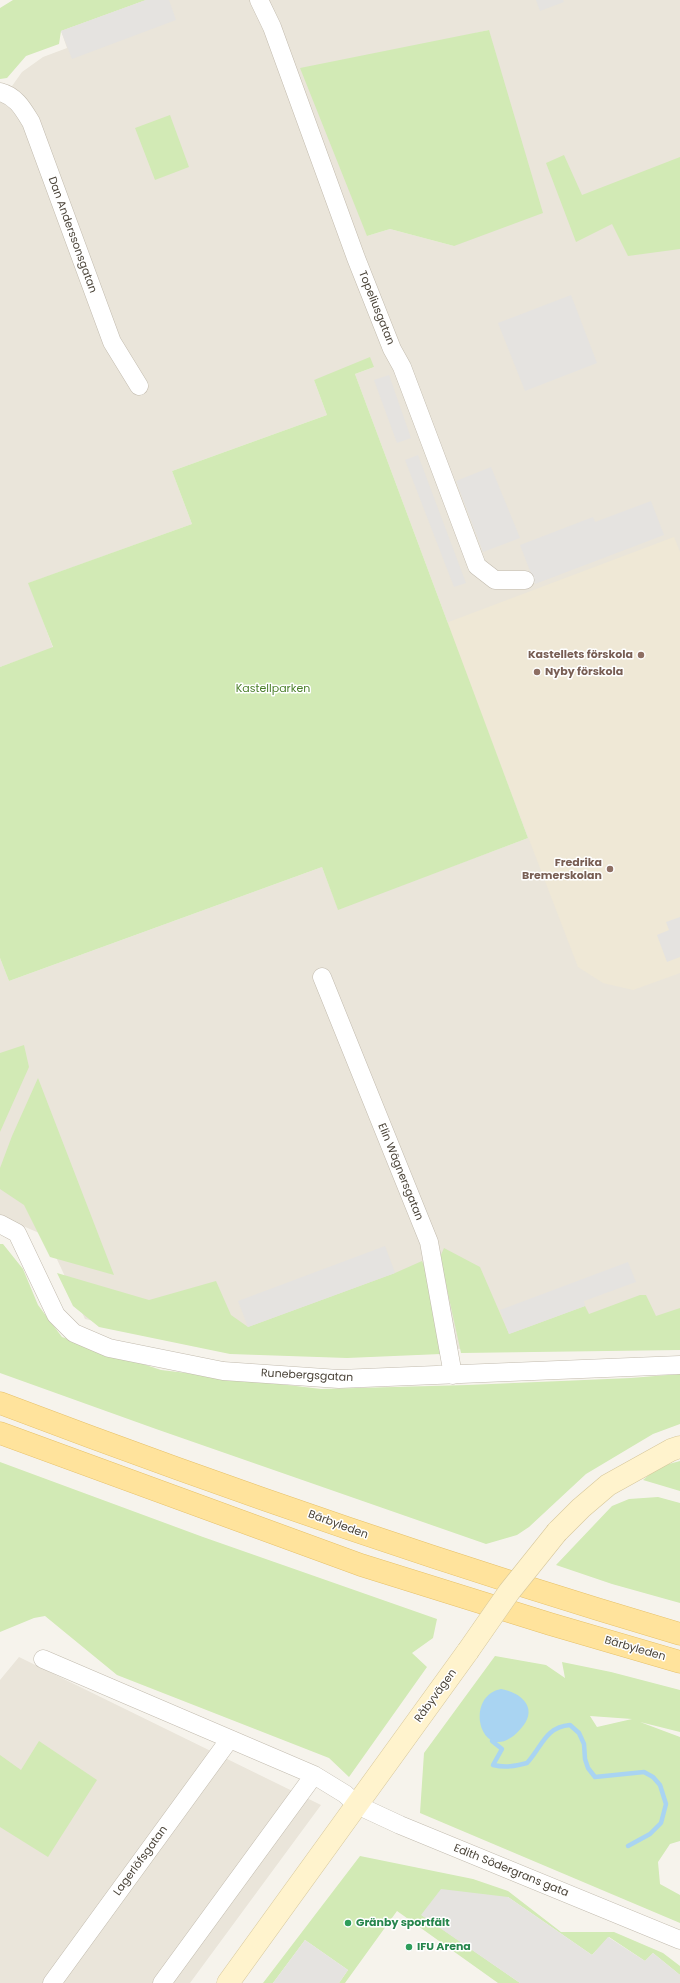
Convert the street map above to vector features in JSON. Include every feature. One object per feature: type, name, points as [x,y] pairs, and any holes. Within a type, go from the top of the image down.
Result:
[{"type":"main road","name":"Bärbyleden","points":[[0,1404],[369,1536],[560,1598],[680,1634]]},
{"type":"main road","name":"Bärbyleden","points":[[0,1433],[361,1565],[550,1624],[680,1662]]},
{"type":"main road","name":"Råbyvägen","points":[[228,1983],[351,1800],[468,1651],[509,1592],[557,1532],[581,1508],[608,1485],[670,1450],[680,1447]]},
{"type":"street","name":"Topeliusgatan","points":[[259,0],[272,27],[356,258],[392,349],[402,367],[477,566],[495,580],[525,580]]},
{"type":"street","name":"Dan Anderssonsgatan","points":[[0,92],[7,93],[21,105],[31,122],[112,342],[139,386]]},
{"type":"street","name":"Elin Wägnersgatan","points":[[322,977],[429,1242],[453,1375]]},
{"type":"street","name":"Runebergsgatan","points":[[0,1224],[16,1232],[56,1315],[74,1333],[109,1348],[231,1371],[339,1379],[680,1365]]},
{"type":"street","points":[[43,1659],[229,1740],[314,1775],[351,1800]]},
{"type":"street","name":"Lagerlöfsgatan","points":[[52,1983],[229,1740]]},
{"type":"street","points":[[162,1983],[314,1775]]},
{"type":"street","name":"Edith Södergrans gata","points":[[351,1800],[446,1845],[680,1940]]},
{"type":"shaded area","points":[[146,0],[680,0],[680,1345],[239,1353],[85,1319],[46,1236],[0,1216],[0,958],[9,981],[322,867],[338,909],[528,838],[355,374],[374,367],[314,380],[327,415],[172,471],[192,524],[29,583],[53,648],[0,667],[0,92],[7,93],[22,72],[43,57],[67,48],[61,31]],"holes":[[[489,30],[454,246],[390,229],[367,236],[441,41]]]},
{"type":"shaded area","points":[[146,0],[169,0],[176,20],[72,59],[61,31]]},
{"type":"shaded area","points":[[536,0],[563,0],[564,2],[540,11]]},
{"type":"shaded area","points":[[571,295],[597,363],[525,391],[498,323]]},
{"type":"shaded area","points":[[389,375],[411,438],[397,443],[374,380]]},
{"type":"shaded area","points":[[418,455],[466,583],[454,587],[405,460]]},
{"type":"shaded area","points":[[491,467],[520,538],[483,552],[456,481]]},
{"type":"shaded area","points":[[651,501],[664,535],[535,584],[520,545],[593,517],[595,522]]},
{"type":"shaded area","points":[[674,537],[680,552],[680,973],[633,990],[603,983],[578,967],[446,623]]},
{"type":"shaded area","points":[[680,917],[680,957],[667,962],[657,935],[669,930],[666,922]]},
{"type":"shaded area","points":[[385,1246],[395,1273],[248,1327],[238,1301]]},
{"type":"shaded area","points":[[628,1262],[636,1282],[584,1301],[585,1306],[509,1334],[500,1310]]},
{"type":"shaded area","points":[[19,1657],[321,1805],[190,1983],[0,1983],[0,1680]]},
{"type":"shaded area","points":[[441,1889],[508,1897],[592,1955],[608,1937],[645,1961],[653,1953],[680,1975],[680,1983],[520,1983],[421,1915]]},
{"type":"shaded area","points":[[305,1940],[348,1970],[339,1983],[273,1983]]},
{"type":"green space","points":[[13,0],[146,0],[61,31],[59,44],[26,56],[7,78],[0,79],[0,8]]},
{"type":"green space","points":[[489,30],[543,213],[454,246],[390,229],[367,236],[300,68]]},
{"type":"green space","points":[[170,115],[189,167],[155,180],[135,128]]},
{"type":"green space","points":[[564,155],[582,195],[680,157],[680,249],[628,256],[612,224],[576,242],[546,163]]},
{"type":"green space","name":"Kastellparken","points":[[370,357],[374,367],[355,374],[528,838],[338,910],[322,867],[9,981],[0,958],[0,667],[53,647],[28,583],[192,524],[172,471],[327,415],[314,380]]},
{"type":"green space","points":[[24,1045],[29,1067],[0,1132],[0,1053]]},
{"type":"green space","points":[[38,1078],[114,1275],[50,1257],[24,1205],[0,1189],[0,1168],[12,1136]]},
{"type":"green space","points":[[0,1244],[3,1244],[23,1269],[38,1305],[62,1337],[161,1370],[321,1389],[468,1385],[631,1378],[680,1374],[680,1424],[653,1434],[586,1474],[529,1527],[517,1535],[486,1544],[0,1373]]},
{"type":"green space","points":[[444,1248],[480,1267],[509,1334],[585,1306],[589,1314],[640,1295],[646,1295],[656,1316],[680,1308],[680,1350],[461,1353],[440,1257]]},
{"type":"green space","points":[[422,1261],[429,1277],[441,1354],[347,1358],[230,1354],[99,1327],[73,1306],[57,1273],[149,1300],[216,1281],[231,1315],[248,1327],[395,1273]]},
{"type":"green space","points":[[680,1461],[680,1491],[643,1480],[658,1467]]},
{"type":"green space","points":[[0,1462],[203,1537],[437,1619],[433,1638],[412,1653],[427,1667],[349,1777],[329,1758],[117,1675],[45,1616],[34,1618],[0,1632]]},
{"type":"green space","points":[[658,1497],[680,1503],[680,1603],[612,1584],[556,1565],[612,1506],[629,1499]]},
{"type":"green space","points":[[495,1656],[546,1665],[565,1678],[562,1662],[611,1672],[680,1690],[680,1732],[640,1722],[680,1737],[680,1841],[670,1844],[658,1862],[660,1884],[680,1895],[680,1923],[420,1813],[424,1753]],"holes":[[[590,1716],[632,1719],[597,1727]]]},
{"type":"green space","points":[[39,1741],[97,1780],[48,1857],[0,1827],[0,1755],[21,1770]]},
{"type":"green space","name":"Gränby sportfält","points":[[360,1856],[473,1879],[508,1891],[561,1932],[614,1932],[663,1953],[680,1966],[680,1975],[653,1953],[645,1961],[609,1937],[592,1955],[508,1897],[422,1915],[520,1983],[498,1983],[397,1911],[345,1983],[339,1983],[348,1970],[305,1940],[273,1983],[263,1983]]},
{"type":"water","points":[[501,1689],[515,1693],[520,1697],[528,1707],[529,1713],[523,1726],[509,1739],[497,1742],[488,1738],[482,1729],[480,1717],[482,1705],[489,1695]]},
{"type":"waterway","points":[[492,1741],[502,1749],[493,1765],[518,1765],[527,1763],[549,1734],[555,1730],[570,1725],[579,1733],[584,1744],[585,1759],[588,1768],[595,1777],[644,1772],[653,1777],[660,1785],[666,1804],[661,1823],[650,1834],[628,1846]]},
{"type":"place","name":"Kastellets förskola","points":[[641,655]]},
{"type":"place","name":"Nyby förskola","points":[[537,672]]},
{"type":"place","name":"Fredrika Bremerskolan","points":[[610,869]]},
{"type":"place","name":"Gränby sportfält","points":[[348,1923]]},
{"type":"place","name":"IFU Arena","points":[[409,1947]]}]
